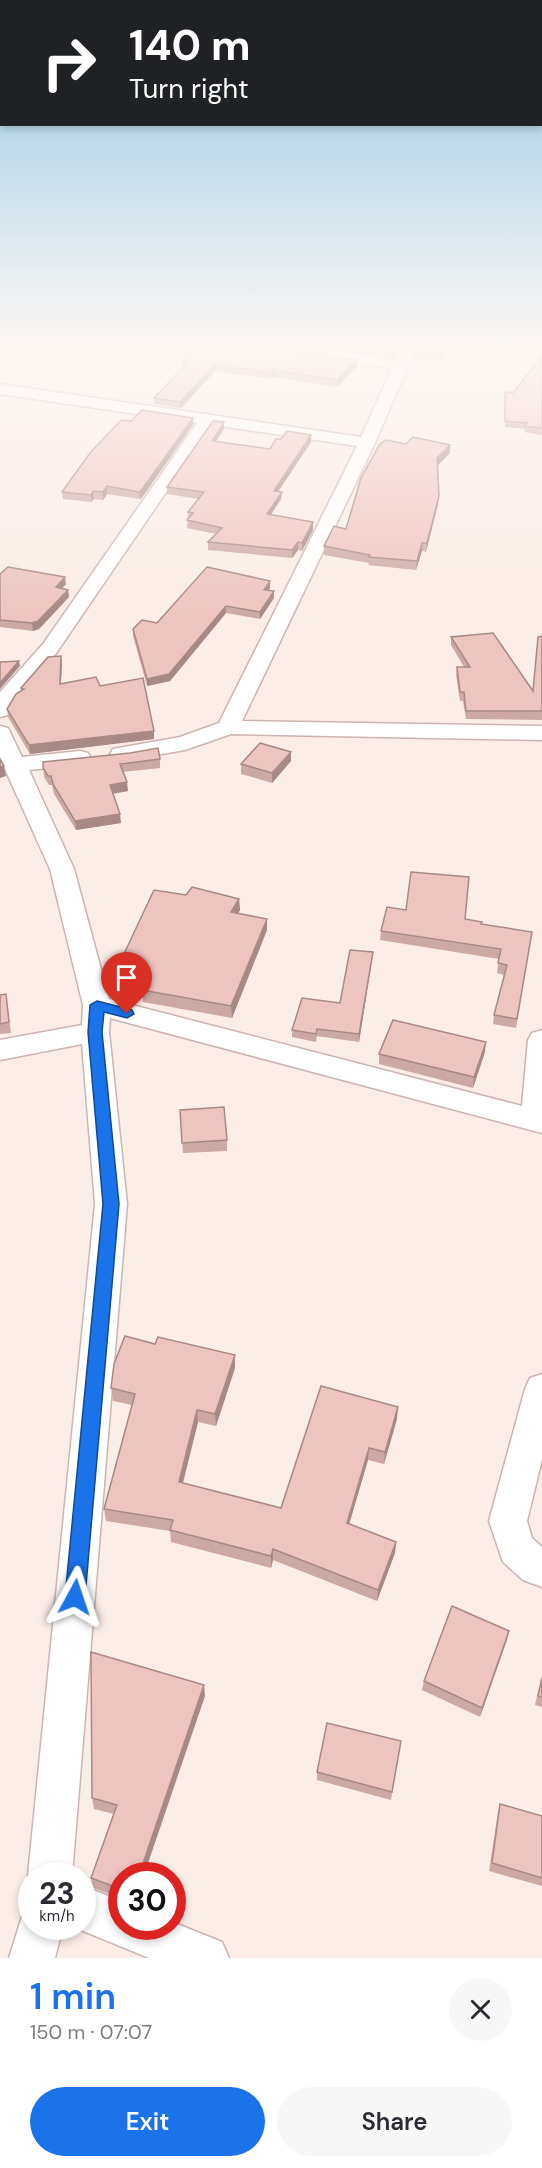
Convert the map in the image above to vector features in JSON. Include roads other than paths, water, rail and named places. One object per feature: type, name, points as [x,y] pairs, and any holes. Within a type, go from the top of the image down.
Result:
[{"type":"street","points":[[0,710],[8,696],[50,648],[196,436]]},
{"type":"street","points":[[323,436],[367,443]]},
{"type":"street","points":[[228,727],[286,604],[370,436]]},
{"type":"street","points":[[51,1862],[111,1204],[96,1019],[62,869],[6,752],[141,751],[184,743],[228,727],[542,733]]},
{"type":"street","points":[[0,1050],[96,1019],[539,1121],[542,1040]]},
{"type":"street","points":[[542,1389],[508,1521],[516,1549],[537,1567],[542,1568]]},
{"type":"street","points":[[32,1958],[36,1940]]},
{"type":"street","points":[[161,1940],[206,1958]]}]
